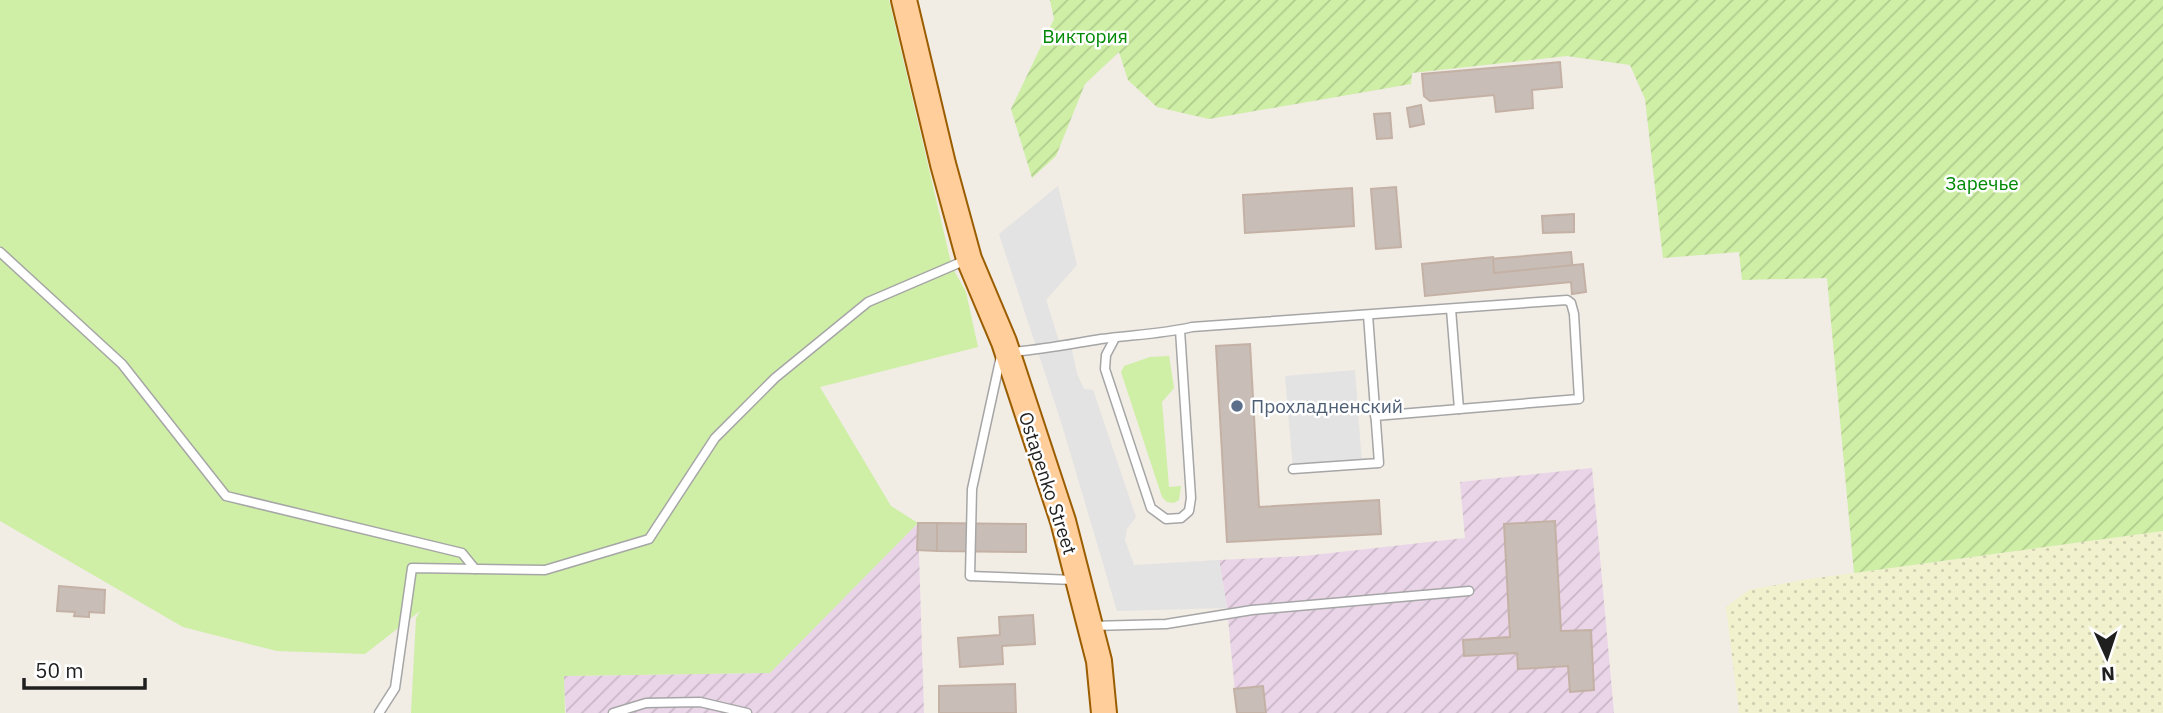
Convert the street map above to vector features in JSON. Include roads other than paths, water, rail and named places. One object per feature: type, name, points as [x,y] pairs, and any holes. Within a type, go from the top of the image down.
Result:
[{"type":"main road","name":"Ostapenko Street","points":[[904,0],[969,259],[1005,347],[1062,521],[1099,662],[1104,713]]},
{"type":"lane","points":[[0,252],[122,364],[226,496],[462,553],[475,569]]},
{"type":"lane","points":[[379,713],[395,688],[412,568],[545,570],[649,539],[715,438],[775,378],[868,302],[969,259]]},
{"type":"lane","points":[[1078,581],[971,576],[972,489],[1005,347],[1045,350],[1180,330],[1567,300],[1571,303],[1579,399],[1375,416]]},
{"type":"lane","points":[[1451,309],[1459,409]]},
{"type":"lane","points":[[1293,469],[1379,463],[1368,315]]},
{"type":"lane","points":[[1115,338],[1106,355],[1105,369],[1150,508],[1166,519],[1181,518],[1189,511],[1191,498],[1180,330]]},
{"type":"lane","points":[[1090,626],[1166,624],[1252,610],[1469,591]]},
{"type":"lane","points":[[613,713],[646,703],[700,702],[747,713]]},
{"type":"place","name":"Прохладненский","points":[[1237,406]]},
{"type":"park label","name":"Виктория","points":[[1085,36]]},
{"type":"park label","name":"Заречье","points":[[1982,183]]}]
